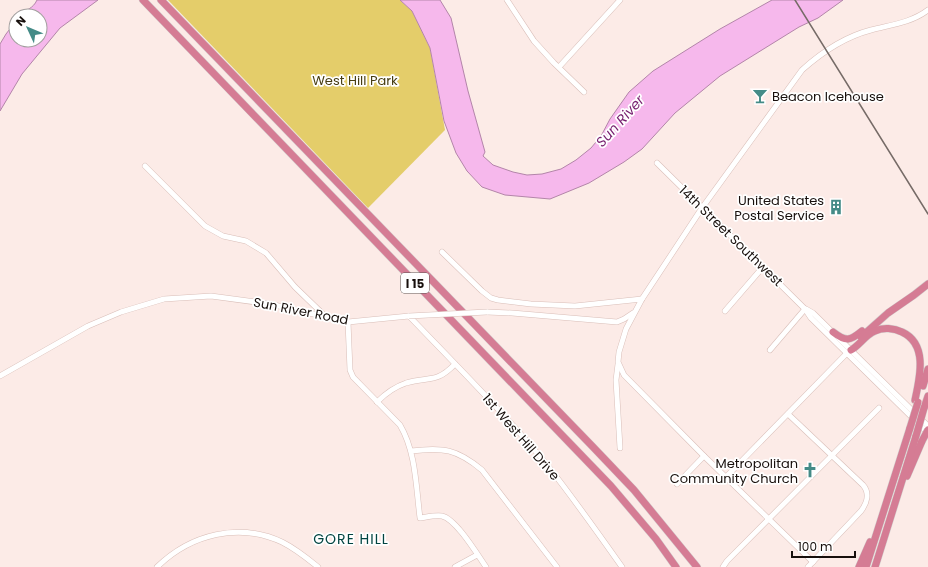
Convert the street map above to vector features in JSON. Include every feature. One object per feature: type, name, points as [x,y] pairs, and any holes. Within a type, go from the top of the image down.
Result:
[{"type":"highway","name":"I 15","points":[[161,0],[634,490],[660,521],[693,567]]},
{"type":"highway","name":"I 15","points":[[145,2],[611,486],[656,540],[676,567]]},
{"type":"highway","points":[[833,332],[844,339],[853,339],[868,326],[928,284]]},
{"type":"highway","points":[[849,352],[854,343],[877,321]]},
{"type":"highway","points":[[849,352],[858,346],[869,335],[879,330],[892,329],[906,334],[913,339],[919,350],[922,367],[917,401]]},
{"type":"highway","points":[[866,567],[928,369]]},
{"type":"highway","points":[[875,567],[928,396]]},
{"type":"highway","points":[[888,522],[928,430]]},
{"type":"highway","points":[[860,567],[886,505]]},
{"type":"highway","points":[[660,521],[697,567]]},
{"type":"street","points":[[507,0],[534,40],[554,63],[584,92]]},
{"type":"street","points":[[559,67],[620,0]]},
{"type":"street","points":[[620,448],[616,380],[619,352],[626,329],[642,299],[702,208],[790,85],[802,70],[817,56],[849,38],[896,25],[928,10]]},
{"type":"street","name":"14th Street Southwest","points":[[657,163],[805,309],[811,318],[928,426]]},
{"type":"street","points":[[145,166],[204,226],[223,236],[246,241],[266,253],[294,287],[326,317]]},
{"type":"street","points":[[442,252],[482,291],[491,298],[498,300],[531,304],[575,306],[642,299]]},
{"type":"street","points":[[725,311],[763,267]]},
{"type":"street","name":"Sun River Road","points":[[0,376],[88,326],[121,312],[164,299],[210,296],[270,304],[348,322],[409,316],[487,312],[617,322],[630,316],[638,306]]},
{"type":"street","points":[[770,350],[805,309]]},
{"type":"street","name":"14th Street Southwest","points":[[805,309],[813,313],[833,332],[849,352],[928,433]]},
{"type":"street","name":"1st West Hill Drive","points":[[409,316],[515,427],[588,517],[622,567]]},
{"type":"street","points":[[348,322],[350,370],[353,377],[400,425],[404,433],[411,451],[420,518],[441,516],[450,519],[486,567]]},
{"type":"street","points":[[726,477],[849,352]]},
{"type":"street","points":[[618,362],[624,375],[704,456],[813,562]]},
{"type":"street","points":[[377,402],[388,391],[395,387],[407,382],[442,376],[455,364]]},
{"type":"street","points":[[723,567],[769,518],[879,408]]},
{"type":"street","points":[[788,414],[866,489],[867,496],[866,504],[861,511],[808,567]]},
{"type":"street","points":[[411,451],[432,448],[450,451],[469,459],[482,470],[557,567]]},
{"type":"street","points":[[677,484],[704,456]]},
{"type":"street","points":[[157,567],[172,554],[191,542],[212,535],[240,532],[250,532],[284,543],[301,553],[318,567]]},
{"type":"street","points":[[455,567],[477,555]]},
{"type":"green space","name":"West Hill Park","points":[[168,0],[400,0],[412,11],[430,48],[445,130],[368,208]]},
{"type":"water","points":[[37,0],[98,0],[60,28],[48,43],[48,8],[30,8]]},
{"type":"water","name":"Sun River","points":[[400,0],[440,0],[451,18],[468,91],[485,152],[483,156],[493,165],[527,175],[542,174],[561,169],[576,160],[591,148],[601,136],[610,119],[629,92],[653,71],[720,29],[772,0],[843,0],[818,18],[799,27],[720,76],[675,113],[642,149],[624,162],[589,183],[550,199],[505,195],[482,187],[467,171],[456,153],[444,121],[430,48],[412,11]]},
{"type":"water","points":[[8,31],[8,48],[43,48],[22,74],[0,111],[0,44]]},
{"type":"railway","points":[[795,0],[928,214]]},
{"type":"place","name":"Beacon Icehouse","points":[[760,96]]},
{"type":"place","name":"United States Postal Service","points":[[836,207]]},
{"type":"place","name":"Metropolitan Community Church","points":[[810,470]]},
{"type":"district","name":"GORE HILL","points":[[351,539]]}]
